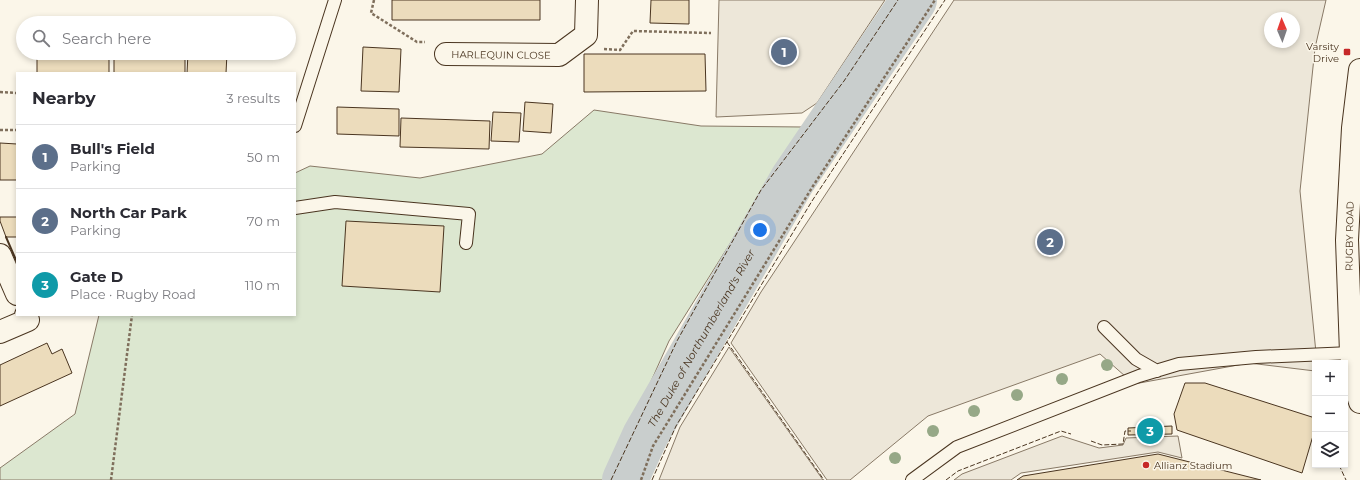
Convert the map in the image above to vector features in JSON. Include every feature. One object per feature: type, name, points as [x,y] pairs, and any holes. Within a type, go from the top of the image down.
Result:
[{"type":"street","name":"HARLEQUIN CLOSE","points":[[446,54],[559,55],[586,35],[587,0]]},
{"type":"street","name":"RUGBY ROAD","points":[[1360,70],[1353,128],[1347,240],[1351,353],[1360,402]]},
{"type":"street","points":[[0,255],[16,292]]},
{"type":"street","points":[[0,332],[32,317]]},
{"type":"lane","points":[[296,123],[335,0]]},
{"type":"lane","points":[[296,208],[335,202],[469,214],[466,243]]},
{"type":"lane","points":[[1104,327],[1136,359],[1156,371]]},
{"type":"lane","points":[[912,480],[957,447],[1139,376],[1179,364],[1256,357],[1351,353]]},
{"type":"path","points":[[374,0],[371,13],[417,42],[448,42],[446,54]]},
{"type":"path","points":[[641,480],[653,446],[813,186],[936,0]]},
{"type":"path","points":[[579,40],[589,48],[620,50],[633,31],[711,33]]},
{"type":"path","points":[[0,92],[16,93]]},
{"type":"path","points":[[0,130],[16,130]]},
{"type":"path","points":[[111,480],[132,316]]},
{"type":"green space","points":[[594,110],[701,126],[803,127],[669,341],[607,480],[0,480],[0,468],[75,414],[99,316],[296,316],[296,173],[310,166],[420,178],[542,154]]},
{"type":"shaded area","points":[[719,0],[885,0],[817,103],[802,113],[716,117]]},
{"type":"shaded area","points":[[954,0],[1326,0],[1315,48],[1300,191],[1317,360],[1312,360],[1312,371],[1249,363],[1134,384],[1100,354],[928,416],[850,480],[827,480],[731,343],[761,292]]},
{"type":"shaded area","points":[[729,347],[823,480],[659,480],[680,427]]},
{"type":"shaded area","points":[[1062,436],[1099,448],[1123,445],[1126,438],[1178,436],[1182,458],[1158,452],[1021,473],[1011,480],[954,480],[962,474]]},
{"type":"building","points":[[392,0],[540,0],[540,20],[392,20]]},
{"type":"building","points":[[651,0],[689,0],[689,24],[650,23]]},
{"type":"building","points":[[363,47],[401,49],[399,92],[361,91]]},
{"type":"building","points":[[584,54],[705,54],[706,91],[584,92]]},
{"type":"building","points":[[37,60],[109,60],[109,72],[37,72]]},
{"type":"building","points":[[114,60],[185,60],[185,72],[114,72]]},
{"type":"building","points":[[188,60],[227,60],[226,72],[187,72]]},
{"type":"building","points":[[525,102],[553,104],[551,133],[523,131]]},
{"type":"building","points":[[337,107],[399,109],[399,136],[337,134]]},
{"type":"building","points":[[493,112],[521,113],[519,142],[491,141]]},
{"type":"building","points":[[401,118],[490,121],[489,149],[400,147]]},
{"type":"building","points":[[0,143],[16,144],[16,180],[0,180]]},
{"type":"building","points":[[0,217],[16,217],[16,237],[6,237]]},
{"type":"building","points":[[346,221],[444,226],[440,292],[342,286]]},
{"type":"building","points":[[47,343],[52,354],[62,349],[72,373],[0,406],[0,365]]},
{"type":"building","points":[[1185,383],[1205,383],[1312,417],[1312,439],[1302,473],[1177,430],[1174,414]]},
{"type":"building","points":[[1172,426],[1172,434],[1128,435],[1128,428]]},
{"type":"building","name":"Allianz Stadium","points":[[1158,454],[1261,480],[1017,480],[1023,476]]},
{"type":"waterway","name":"The Duke of Northumberland's River","points":[[625,480],[645,436],[793,179],[914,0]]},
{"type":"fence","points":[[611,480],[677,341],[761,190],[844,81],[898,0]]},
{"type":"fence","points":[[652,480],[676,426],[812,201],[945,0]]},
{"type":"fence","points":[[727,342],[824,480]]},
{"type":"fence","points":[[946,480],[958,471],[1061,431],[1071,434]]},
{"type":"fence","points":[[1091,441],[1102,445],[1123,444],[1125,431],[1131,431]]},
{"type":"fence","points":[[1340,468],[1346,480]]},
{"type":"wall","points":[[6,237],[16,260]]},
{"type":"place","name":"Bull's Field","points":[[784,52]]},
{"type":"place","name":"Varsity Drive","points":[[1347,52]]},
{"type":"place","name":"North Car Park","points":[[1050,242]]},
{"type":"place","name":"Gate D","points":[[1150,431]]},
{"type":"place","name":"Allianz Stadium","points":[[1146,465]]}]
